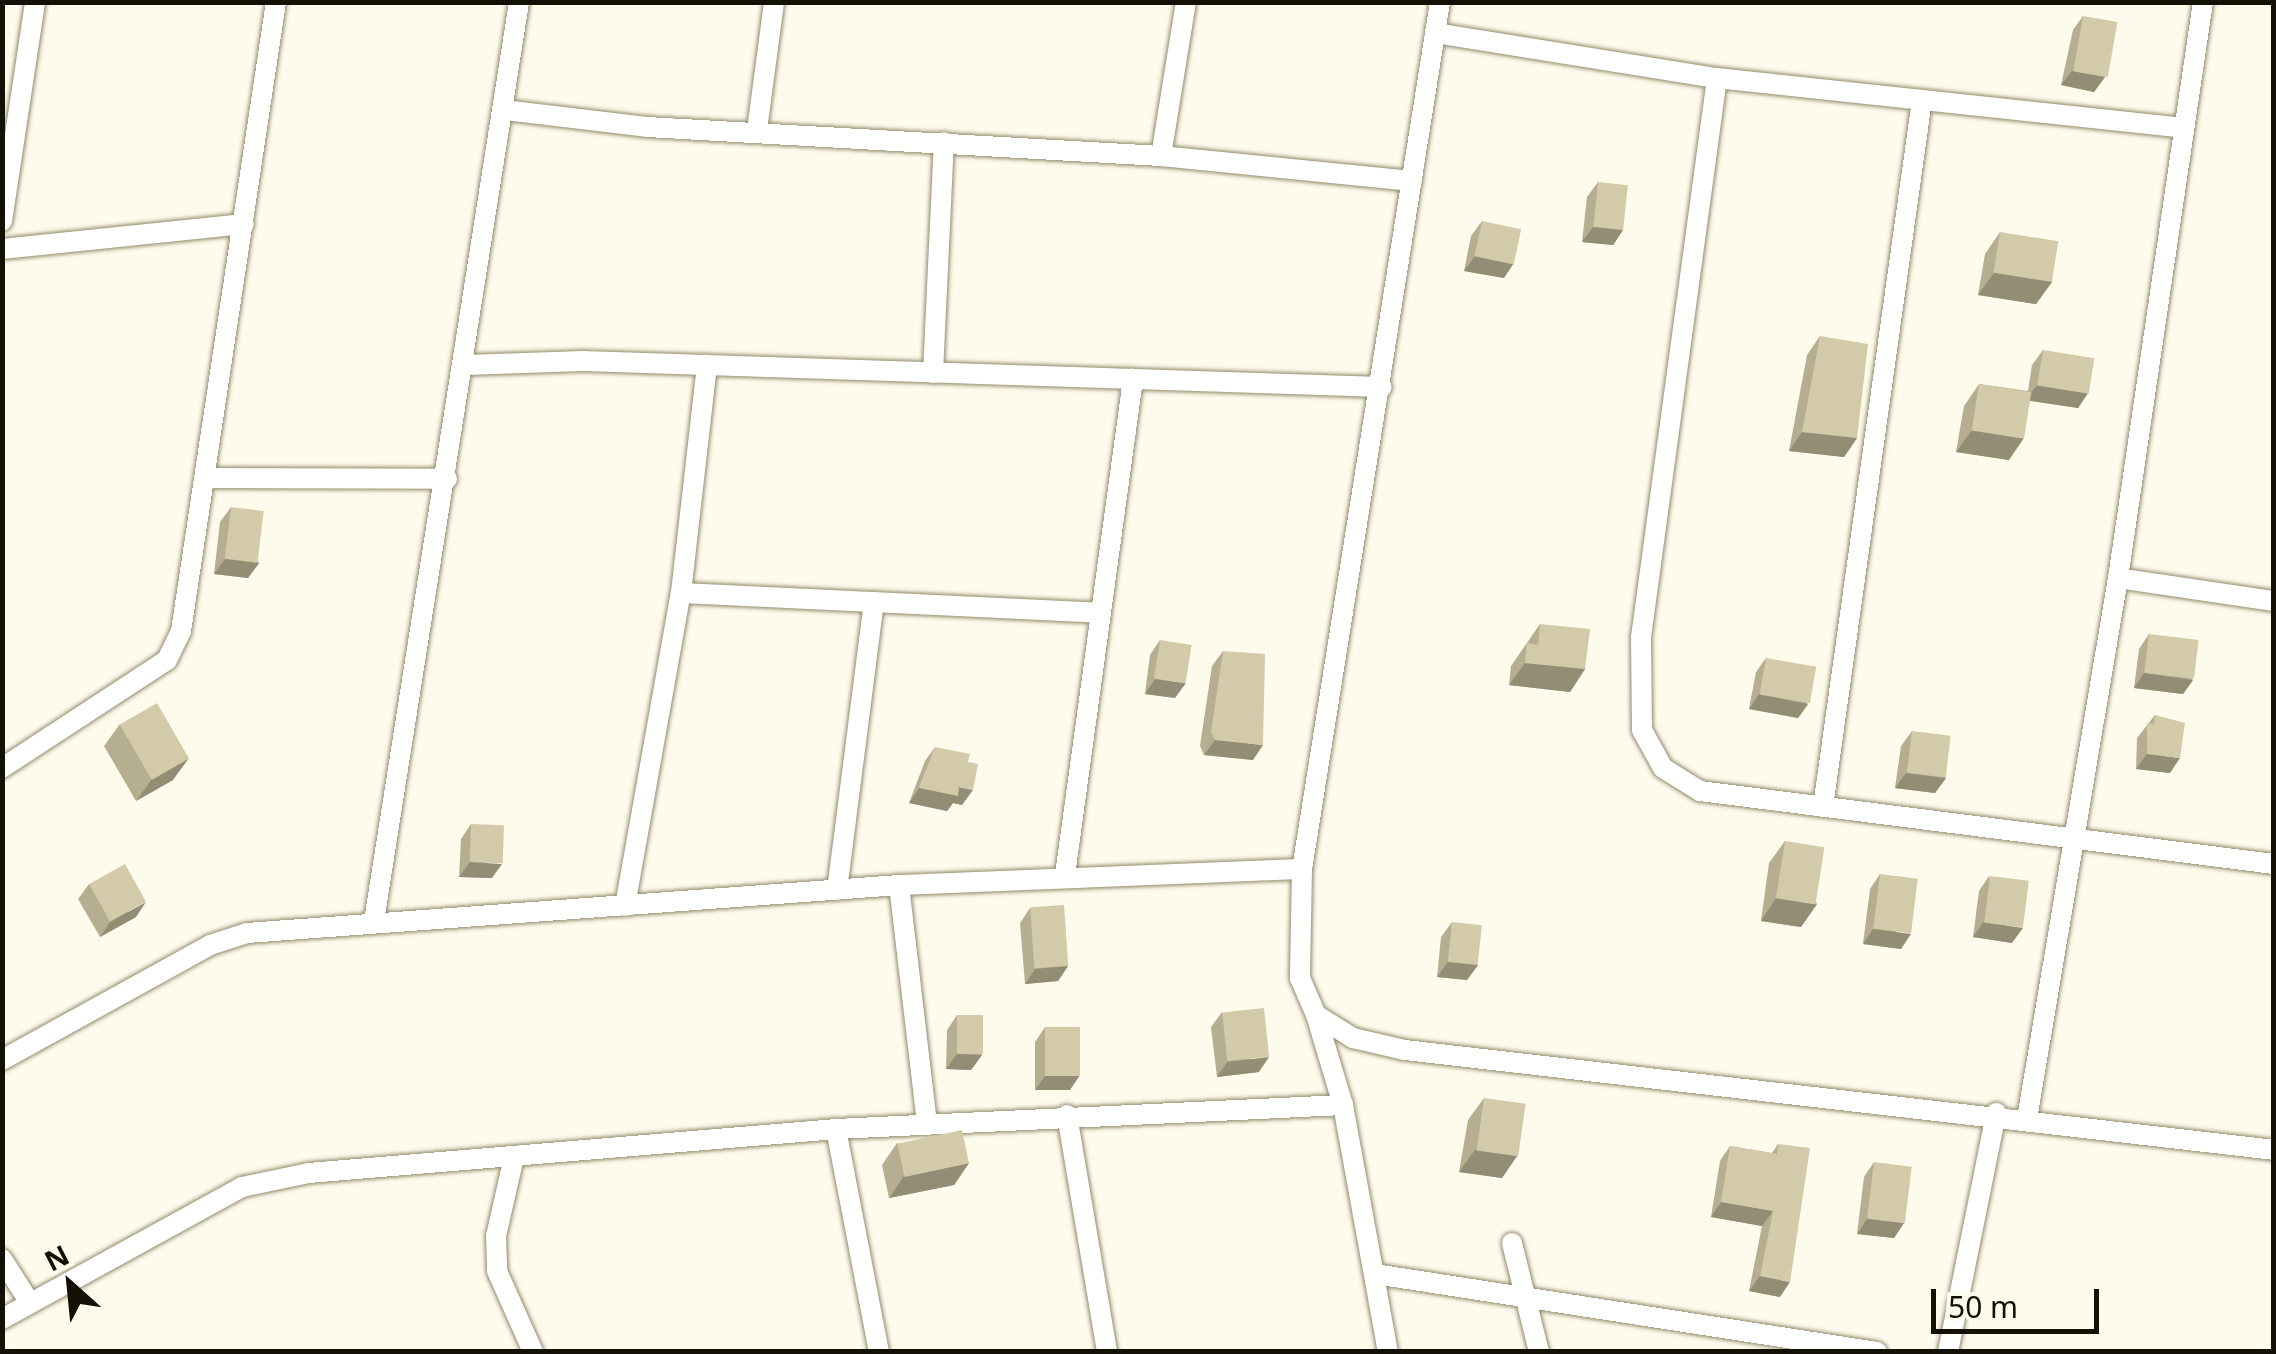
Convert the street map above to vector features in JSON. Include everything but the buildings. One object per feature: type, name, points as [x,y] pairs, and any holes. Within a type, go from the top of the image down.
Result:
[{"type":"street","points":[[2,222],[34,2]]},
{"type":"street","points":[[2,768],[167,660],[181,631],[208,478],[276,2]]},
{"type":"street","points":[[374,921],[466,365],[519,2]]},
{"type":"street","points":[[757,130],[774,2]]},
{"type":"street","points":[[1161,156],[1186,2]]},
{"type":"street","points":[[1388,1352],[1343,1105],[1298,952],[1302,870],[1382,387],[1440,2]]},
{"type":"street","points":[[2027,1118],[2070,839],[2118,578],[2202,2]]},
{"type":"street","points":[[1435,33],[1717,78],[2183,128]]},
{"type":"street","points":[[1717,78],[1637,694],[1642,730],[1663,768],[1700,791],[2274,864]]},
{"type":"street","points":[[1822,807],[1922,100]]},
{"type":"street","points":[[504,110],[646,127],[757,130],[1161,156],[1412,181]]},
{"type":"street","points":[[933,373],[944,142]]},
{"type":"street","points":[[2,250],[244,224]]},
{"type":"street","points":[[466,365],[707,364],[1382,387]]},
{"type":"street","points":[[626,906],[680,593],[707,364]]},
{"type":"street","points":[[1066,876],[1132,379]]},
{"type":"street","points":[[208,478],[447,479]]},
{"type":"street","points":[[2118,578],[2274,601]]},
{"type":"street","points":[[680,593],[1101,613]]},
{"type":"street","points":[[837,890],[874,602]]},
{"type":"street","points":[[2,1060],[210,945],[247,933],[900,885],[1302,870]]},
{"type":"street","points":[[900,885],[927,1124]]},
{"type":"street","points":[[1316,1015],[1354,1038],[1405,1050],[1996,1113],[2274,1150]]},
{"type":"street","points":[[2,1319],[242,1187],[309,1173],[836,1128],[1343,1105]]},
{"type":"street","points":[[1948,1352],[1996,1113]]},
{"type":"street","points":[[1066,1115],[1107,1352]]},
{"type":"street","points":[[836,1128],[871,1348]]},
{"type":"street","points":[[514,1157],[496,1236],[497,1271],[533,1352]]},
{"type":"street","points":[[1512,1243],[1524,1302],[1540,1352]]},
{"type":"street","points":[[2,1259],[30,1303]]},
{"type":"street","points":[[1375,1274],[1524,1302],[1877,1352]]}]
